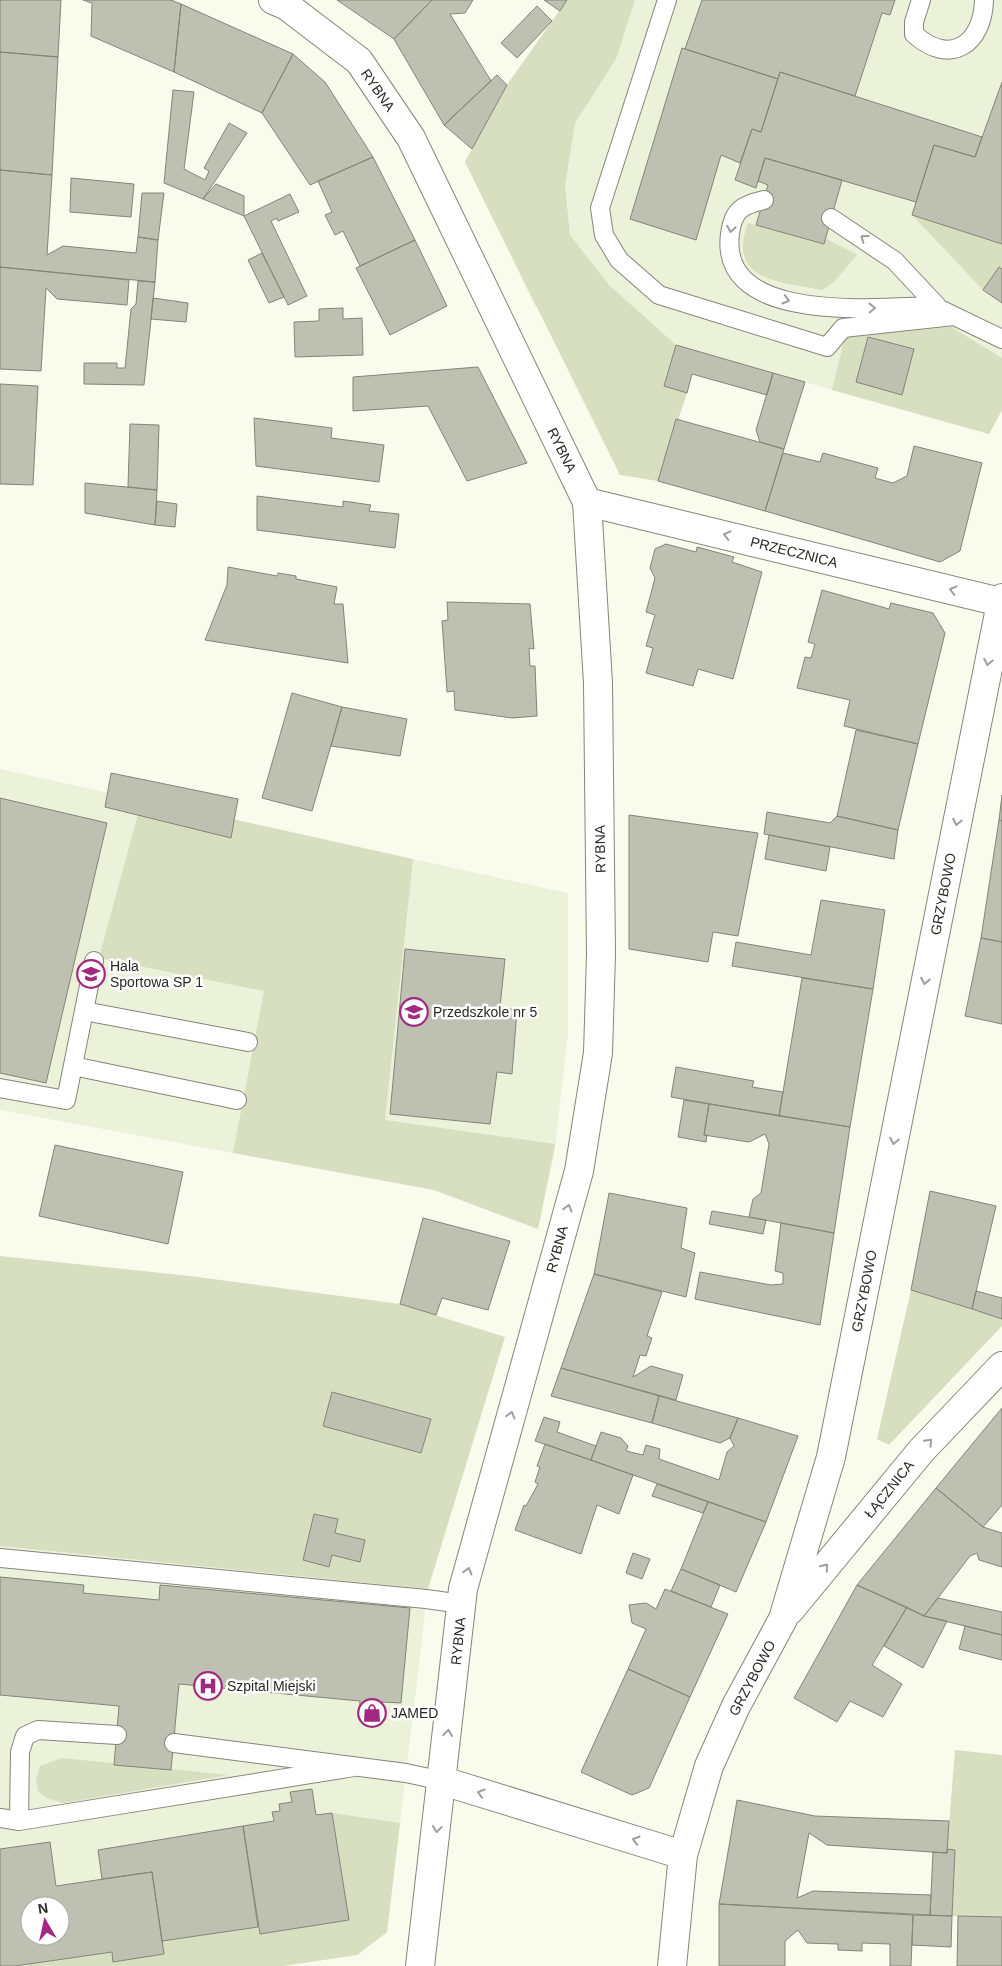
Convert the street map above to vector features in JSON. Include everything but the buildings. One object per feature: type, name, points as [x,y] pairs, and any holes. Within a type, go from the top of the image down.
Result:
[{"type":"street","name":"RYBNA","points":[[273,0],[287,6],[358,61],[412,138],[587,502],[598,683],[601,954],[598,1053],[578,1171],[463,1589],[420,1966]]},
{"type":"street","name":"PRZECZNICA","points":[[587,502],[1001,600]]},
{"type":"street","name":"GRZYBOWO","points":[[672,1966],[683,1855],[708,1766],[736,1706],[783,1619],[831,1457],[1001,600]]},
{"type":"street","name":"ŁĄCZNICA","points":[[783,1619],[920,1451],[1002,1367]]},
{"type":"street","points":[[442,1781],[683,1855]]},
{"type":"lane","points":[[668,0],[600,208],[604,235],[619,260],[659,295],[827,347],[843,328],[954,316]]},
{"type":"lane","points":[[921,0],[914,22],[914,34],[925,44],[940,50],[960,48],[975,35],[983,17],[984,0]]},
{"type":"lane","points":[[764,200],[744,204],[731,221],[728,243],[734,266],[750,287],[784,300],[823,309],[937,306]]},
{"type":"lane","points":[[831,218],[895,261],[937,306],[1002,340]]},
{"type":"lane","points":[[0,1088],[66,1100],[94,961]]},
{"type":"lane","points":[[84,1011],[248,1042]]},
{"type":"lane","points":[[73,1066],[237,1100]]},
{"type":"lane","points":[[0,1558],[462,1604]]},
{"type":"lane","points":[[19,1820],[20,1752],[25,1736],[38,1730],[117,1735]]},
{"type":"lane","points":[[174,1743],[406,1773],[442,1781]]},
{"type":"lane","points":[[0,1818],[19,1820],[354,1767]]},
{"type":"shaded area","points":[[567,0],[1002,0],[1002,410],[989,434],[535,306],[465,162],[507,85]]},
{"type":"shaded area","points":[[567,0],[635,0],[616,59],[575,123],[565,186],[570,235],[609,285],[676,345],[664,386],[687,393],[658,481],[620,475],[465,162],[507,85]]},
{"type":"shaded area","points":[[912,215],[1002,244],[1002,269],[999,267],[983,290]]},
{"type":"shaded area","points":[[748,223],[823,244],[825,238],[857,255],[833,283],[822,290],[775,281],[751,268],[745,257],[743,242]]},
{"type":"shaded area","points":[[951,327],[1002,358],[1002,410],[989,434],[832,390],[845,337]]},
{"type":"shaded area","name":"Przedszkole nr 5","points":[[0,769],[568,893],[568,1033],[554,1156],[538,1229],[434,1190],[0,1110]]},
{"type":"shaded area","name":"Przedszkole nr 5","points":[[142,799],[413,859],[385,1120],[555,1144],[538,1229],[434,1190],[233,1153],[264,991],[99,958]]},
{"type":"shaded area","points":[[0,1256],[190,1276],[400,1304],[505,1337],[428,1589],[0,1546]]},
{"type":"shaded area","points":[[911,1290],[1002,1319],[1002,1326],[889,1445],[877,1439]]},
{"type":"shaded area","name":"Szpital Miejski","points":[[0,1546],[428,1589],[387,1932],[357,1955],[283,1966],[0,1966]]},
{"type":"shaded area","points":[[955,1750],[1002,1755],[1002,1917],[952,1916],[955,1850],[947,1849]]},
{"type":"shaded area","points":[[62,1758],[228,1775],[64,1803],[49,1799],[38,1792],[36,1779],[40,1766]]},
{"type":"shaded area","points":[[332,1813],[400,1823],[387,1932],[357,1955],[283,1966],[29,1966],[28,1964],[112,1952],[113,1962],[164,1954],[162,1941],[258,1927],[260,1934],[349,1920]]},
{"type":"place","name":"Hala Sportowa SP 1","points":[[91,974]]},
{"type":"place","name":"Przedszkole nr 5","points":[[414,1012]]},
{"type":"place","name":"Szpital Miejski","points":[[208,1686]]},
{"type":"place","name":"JAMED","points":[[372,1713]]}]
